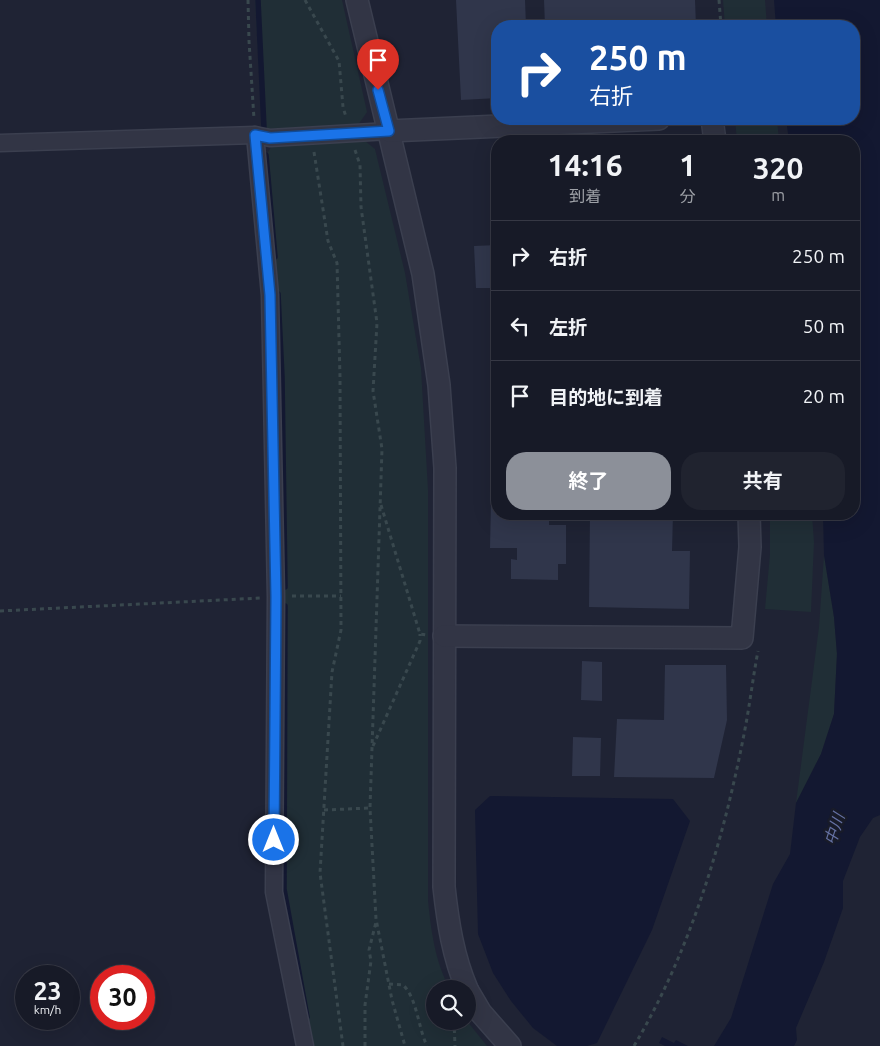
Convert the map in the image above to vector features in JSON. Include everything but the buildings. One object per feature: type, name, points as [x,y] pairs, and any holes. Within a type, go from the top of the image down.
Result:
[{"type":"street","points":[[357,0],[423,274],[439,385],[445,468],[438,635],[444,888],[453,952],[463,980]]},
{"type":"street","points":[[0,143],[255,135],[270,138],[524,125]]},
{"type":"street","points":[[255,135],[270,295],[276,597],[274,892],[305,1046]]},
{"type":"street","points":[[438,635],[742,638],[750,547],[749,520]]},
{"type":"street","points":[[476,1005],[510,1046]]},
{"type":"path","points":[[248,0],[255,135]]},
{"type":"path","points":[[719,0],[721,20]]},
{"type":"path","points":[[311,136],[328,241],[337,263],[341,630],[332,672],[331,719],[320,873],[343,1046]]},
{"type":"path","points":[[369,266],[377,323],[373,390],[382,449],[370,808],[376,919],[389,984],[405,1046]]},
{"type":"path","points":[[372,748],[420,642],[420,634],[380,502]]},
{"type":"path","points":[[0,611],[276,597],[341,596]]},
{"type":"path","points":[[420,634],[438,635]]},
{"type":"path","points":[[634,1046],[650,1019],[670,978],[692,923],[710,868],[727,810],[745,729],[758,651]]},
{"type":"path","points":[[324,810],[370,808]]},
{"type":"path","points":[[365,1046],[365,1005],[371,961],[369,950],[376,919]]},
{"type":"path","points":[[389,984],[403,984],[410,991],[422,1035],[427,1046]]},
{"type":"path","points":[[454,1030],[455,1046]]},
{"type":"shaded area","points":[[255,0],[342,0],[367,112],[358,125],[262,128]]},
{"type":"shaded area","points":[[723,0],[765,0],[767,20],[725,20]]},
{"type":"shaded area","points":[[736,125],[778,125],[778,135],[736,135]]},
{"type":"shaded area","points":[[365,141],[375,149],[405,273],[421,368],[428,490],[428,900],[437,957],[446,980],[426,980],[426,1030],[474,1030],[487,1046],[310,1046],[280,890],[265,157],[273,144]]},
{"type":"shaded area","points":[[770,520],[812,520],[814,542],[811,612],[765,609],[770,554]]},
{"type":"shaded area","points":[[824,555],[834,617],[837,654],[834,714],[821,754],[796,803],[819,627]]},
{"type":"water","name":"中川","points":[[774,0],[880,0],[880,815],[873,818],[860,837],[843,881],[843,908],[824,962],[796,1028],[797,1040],[794,1046],[714,1046],[731,1018],[773,884],[790,854],[796,803],[821,754],[834,714],[837,654],[834,617],[824,555],[823,520],[860,520],[860,135],[788,135],[787,125],[860,125],[860,20],[776,20]]},
{"type":"water","points":[[490,796],[673,799],[690,821],[652,930],[597,1043],[587,1046],[557,1046],[533,1028],[511,1001],[493,973],[478,934],[475,810]]},
{"type":"water","points":[[662,1037],[674,1043],[676,1040],[688,1046],[665,1046],[659,1043]]},
{"type":"waterway","points":[[258,0],[264,128]]},
{"type":"waterway","points":[[266,155],[275,257]]},
{"type":"waterway","points":[[278,294],[282,377],[285,587]]},
{"type":"waterway","points":[[285,606],[284,889],[307,1017]]},
{"type":"route","points":[[274,840],[276,597],[270,295],[255,135],[270,138],[389,131],[378,90]]}]
